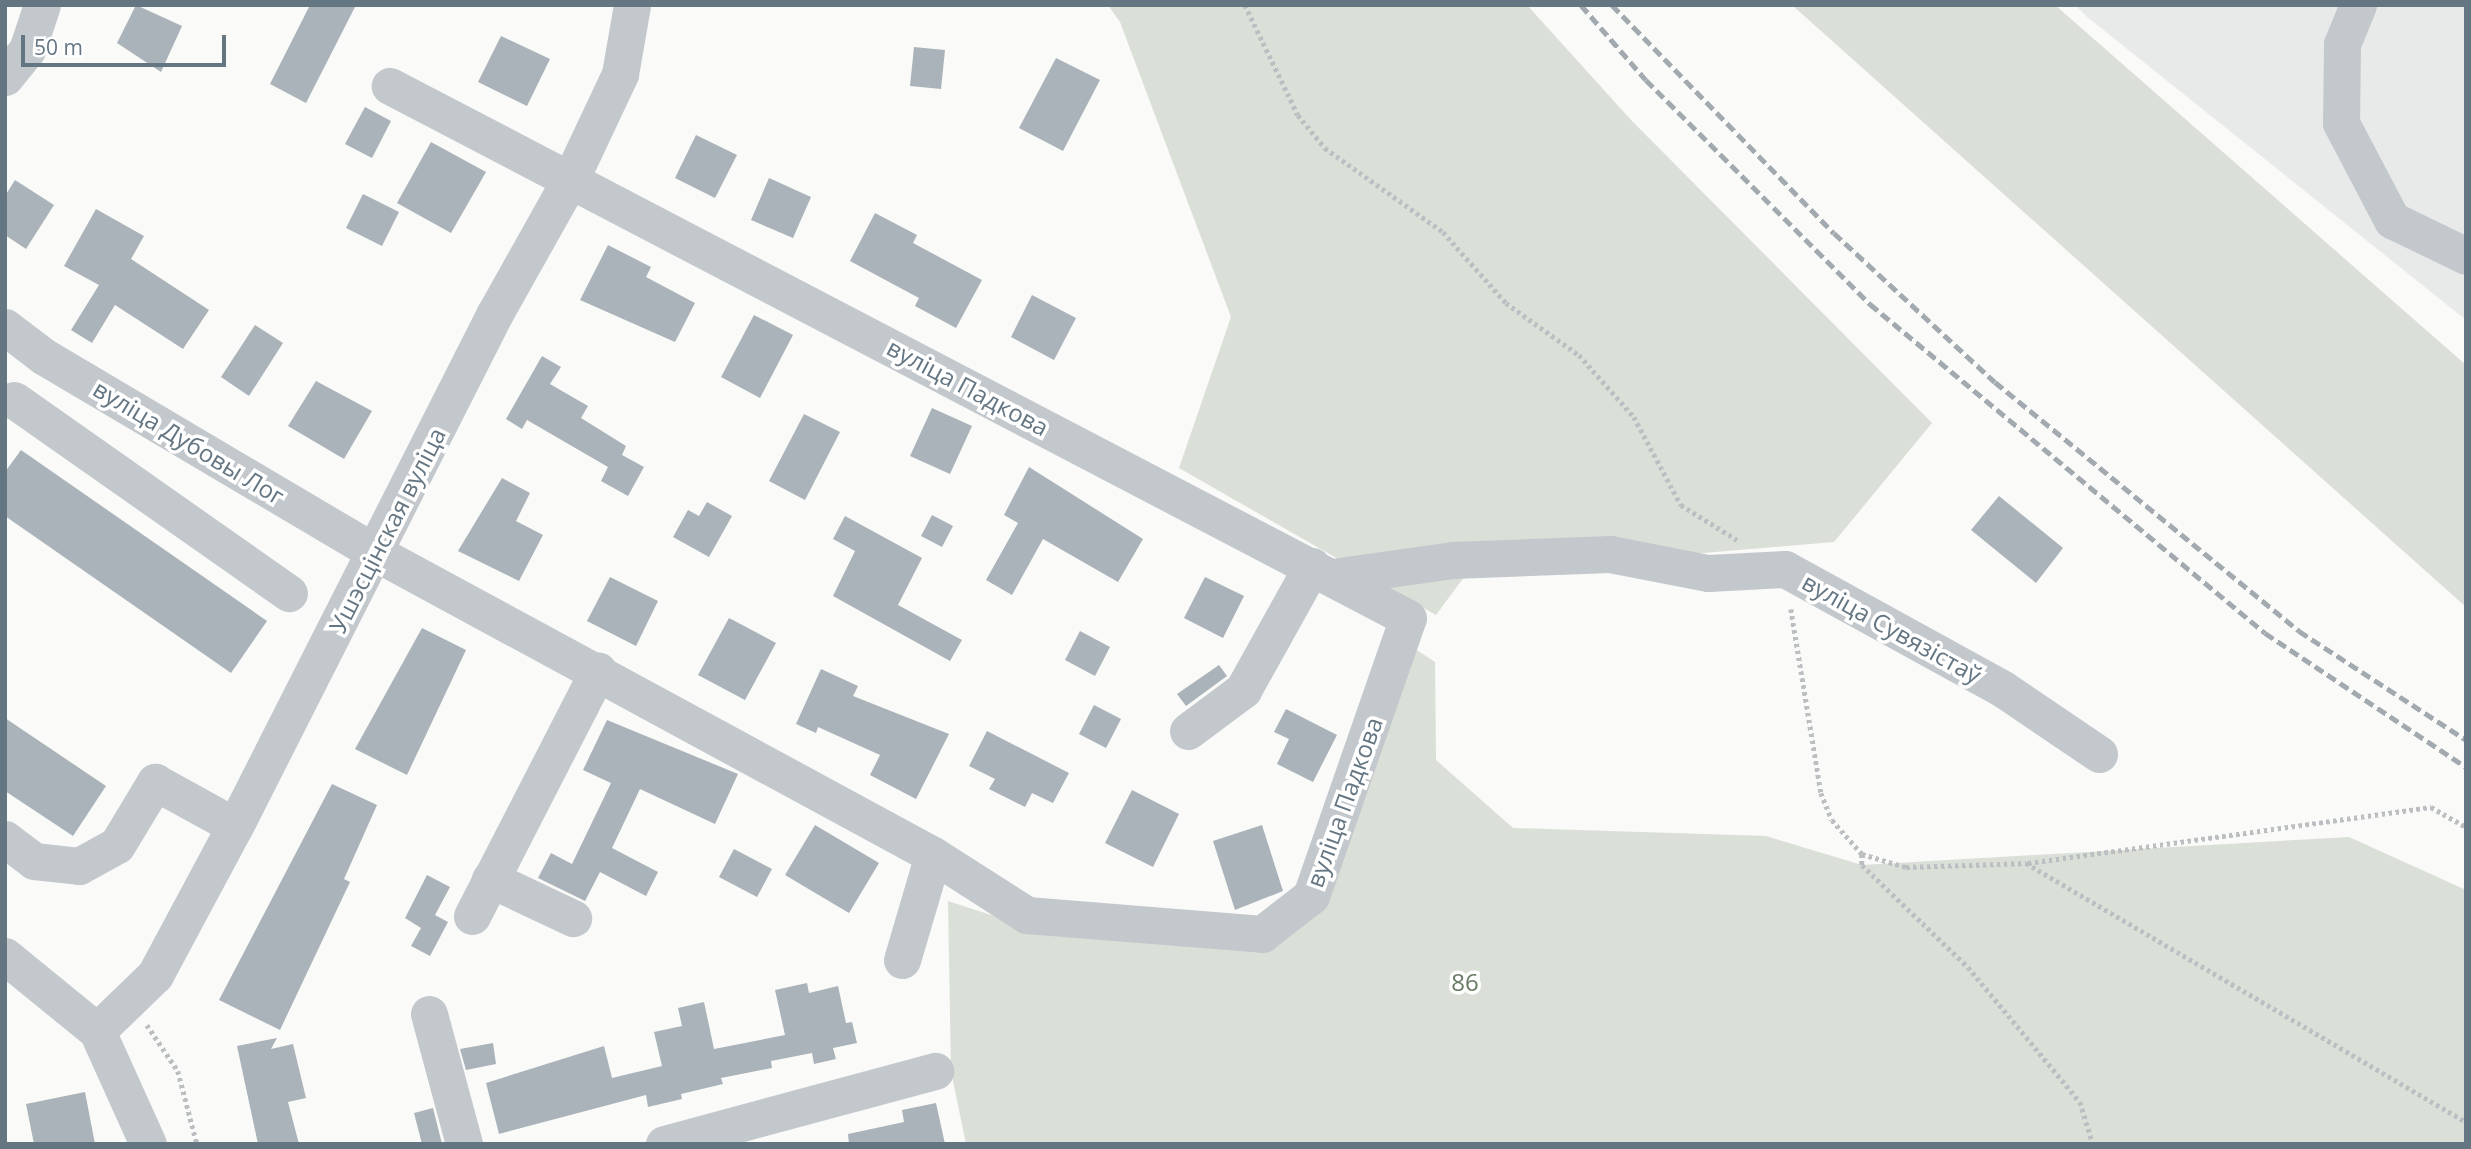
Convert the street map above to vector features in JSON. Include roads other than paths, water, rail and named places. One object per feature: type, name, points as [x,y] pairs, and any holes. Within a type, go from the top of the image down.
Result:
[{"type":"street","points":[[5,77],[27,50],[42,5]]},
{"type":"street","name":"Ушэсцінская вуліца","points":[[97,1031],[127,999],[155,975],[235,826],[376,553],[494,315],[572,176],[620,74],[632,5]]},
{"type":"street","points":[[2358,5],[2342,44],[2341,123],[2392,220],[2466,256]]},
{"type":"street","name":"вуліца Падкова","points":[[376,553],[933,855],[1027,915],[1262,934],[1311,896],[1408,618],[572,176],[390,86]]},
{"type":"street","name":"вуліца Дубовы Лог","points":[[5,327],[43,356],[376,553]]},
{"type":"street","points":[[43,356],[10,407],[289,593]]},
{"type":"street","name":"вуліца Сувязістаў","points":[[1322,572],[1453,560],[1610,554],[1708,573],[1785,569],[2003,689],[2099,754]]},
{"type":"street","points":[[1188,731],[1243,690],[1322,572]]},
{"type":"street","points":[[472,916],[597,671]]},
{"type":"street","points":[[5,839],[34,861],[79,866],[117,845],[155,782],[235,826]]},
{"type":"street","points":[[902,960],[933,855]]},
{"type":"street","points":[[490,879],[573,918]]},
{"type":"street","points":[[5,956],[97,1031],[148,1144]]},
{"type":"street","points":[[429,1014],[464,1144]]},
{"type":"street","points":[[664,1144],[935,1072]]},
{"type":"railway","points":[[1581,5],[1646,80],[1870,304],[2265,633],[2466,767]]},
{"type":"railway","points":[[1612,5],[1834,233],[1995,382],[2299,631],[2466,740]]},
{"type":"park label","name":"86","points":[[1465,982]]}]
